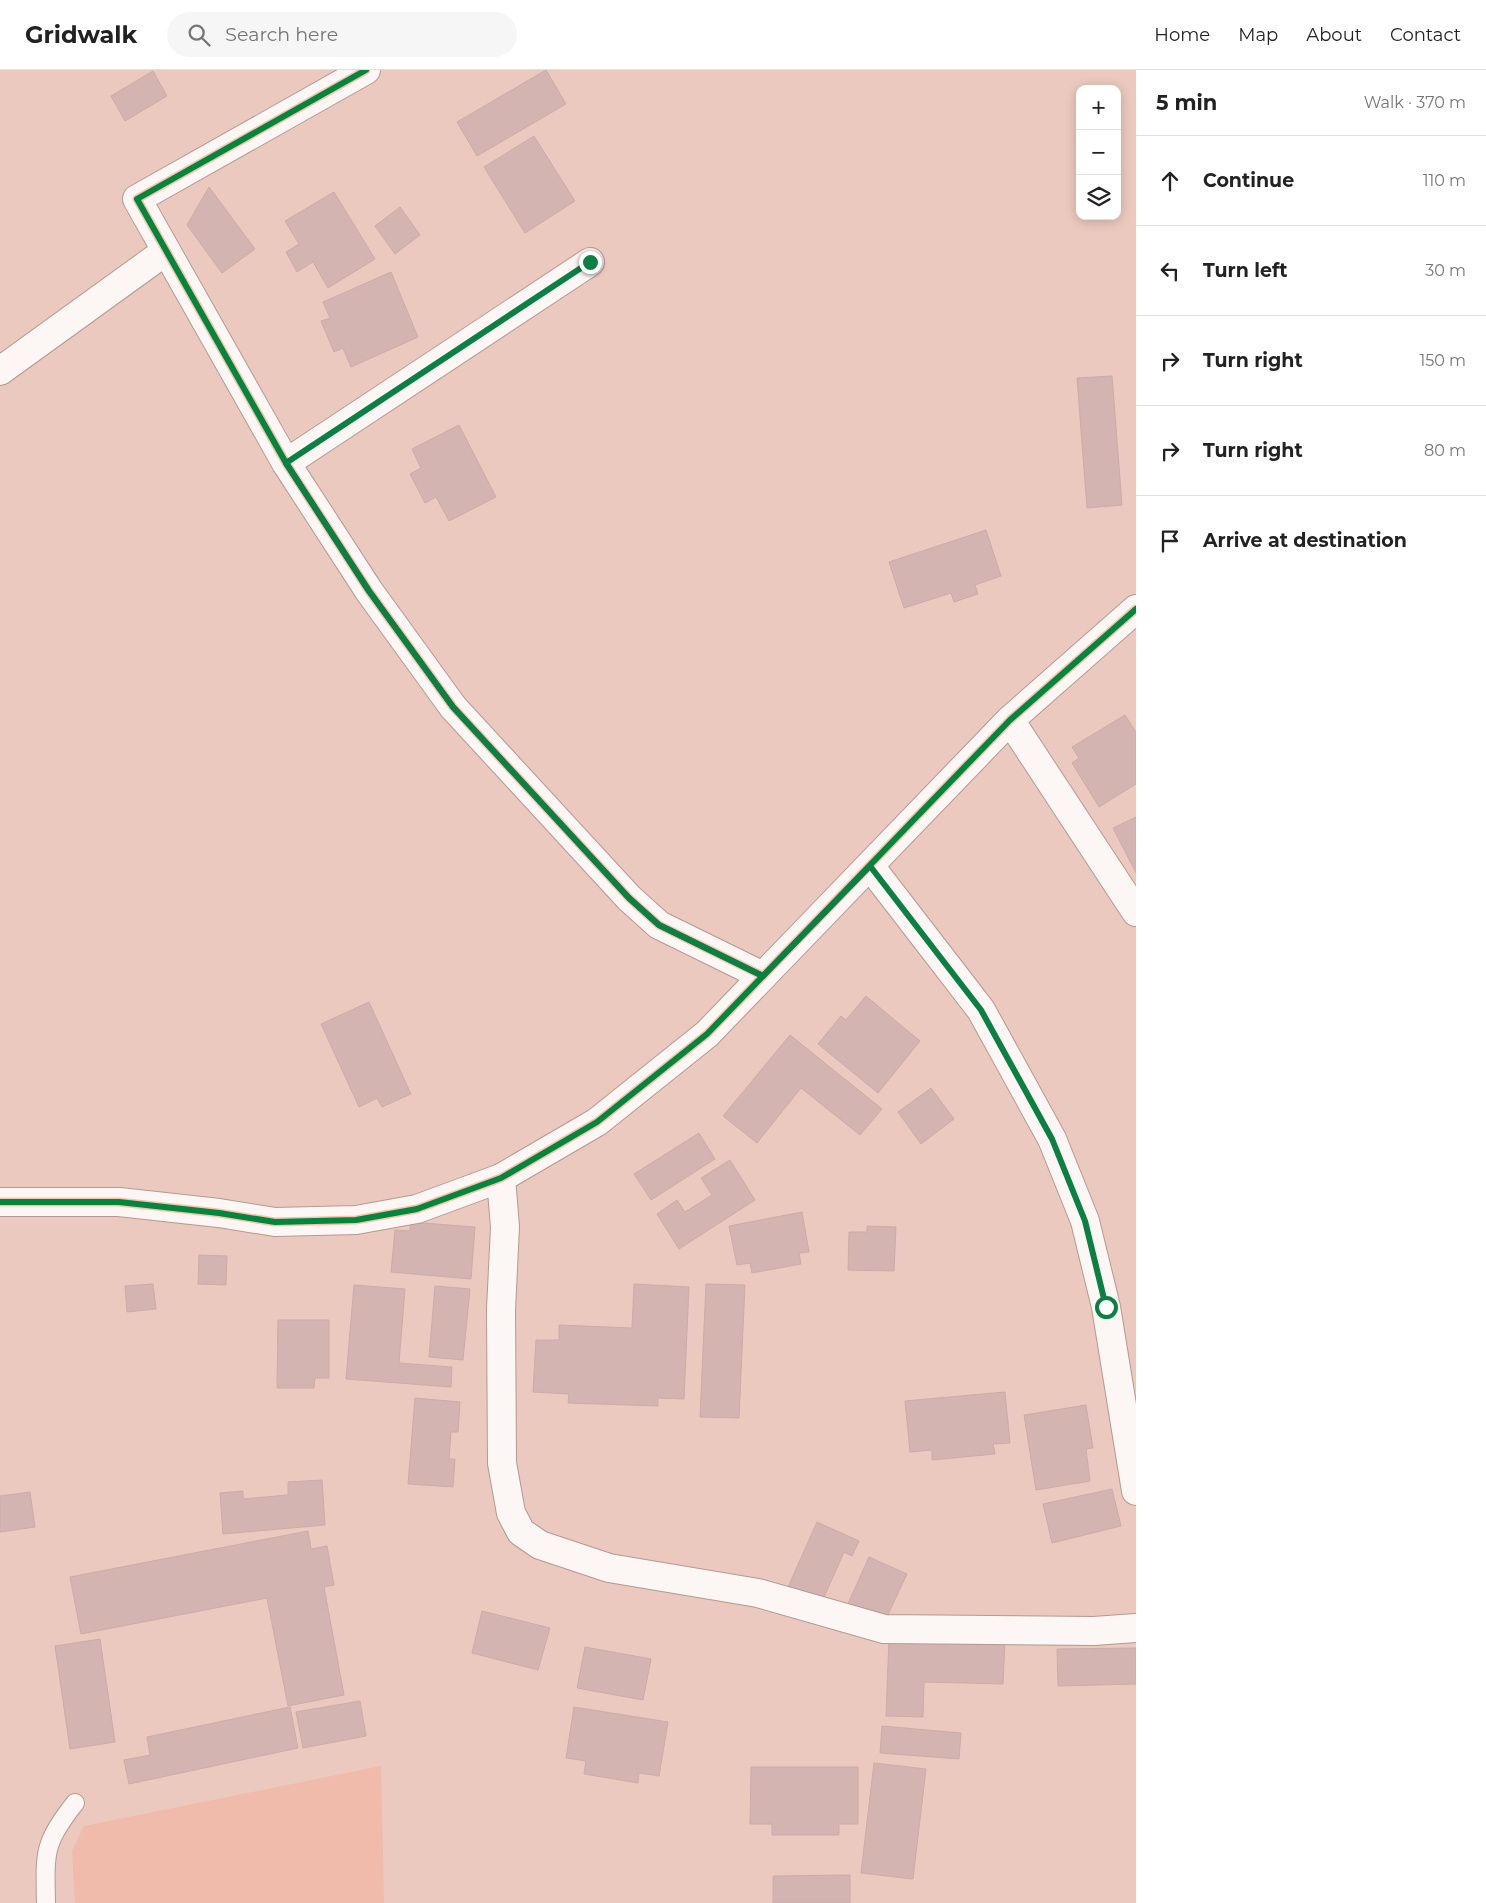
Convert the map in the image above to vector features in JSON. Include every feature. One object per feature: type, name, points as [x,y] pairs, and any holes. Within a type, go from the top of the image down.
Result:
[{"type":"street","points":[[366,70],[137,199],[286,463],[369,591],[453,707],[629,898],[659,925],[763,976]]},
{"type":"street","points":[[0,371],[166,251]]},
{"type":"street","points":[[286,463],[590,262]]},
{"type":"street","points":[[0,1202],[119,1202],[219,1212],[275,1222],[356,1220],[417,1209],[500,1178],[597,1122],[707,1034],[1010,720],[1136,609]]},
{"type":"street","points":[[1010,720],[1136,912]]},
{"type":"street","points":[[870,866],[981,1010],[1052,1139],[1085,1221],[1104,1298],[1136,1491]]},
{"type":"street","points":[[500,1178],[505,1227],[501,1310],[502,1463],[511,1513],[521,1532],[540,1544],[609,1568],[758,1594],[884,1628],[1094,1631],[1136,1628]]},
{"type":"lane","points":[[46,1903],[45,1860],[50,1838],[75,1803]]},
{"type":"shaded area","points":[[381,1766],[384,1903],[75,1903],[72,1851],[84,1826]]},
{"type":"building","points":[[546,70],[566,104],[477,156],[457,122]]},
{"type":"building","points":[[153,71],[167,96],[125,121],[111,96]]},
{"type":"building","points":[[534,136],[575,201],[525,233],[484,167]]},
{"type":"building","points":[[209,187],[255,249],[222,273],[187,225]]},
{"type":"building","points":[[334,192],[375,259],[328,288],[313,262],[297,272],[286,252],[299,244],[285,221]]},
{"type":"building","points":[[400,207],[420,235],[395,254],[375,226]]},
{"type":"building","points":[[391,272],[418,337],[351,367],[343,348],[334,352],[321,321],[330,318],[323,302]]},
{"type":"building","points":[[1112,376],[1122,505],[1087,508],[1077,378]]},
{"type":"building","points":[[459,425],[496,497],[449,521],[436,497],[425,503],[410,474],[421,468],[412,449]]},
{"type":"building","points":[[986,530],[1001,576],[975,585],[978,594],[954,602],[951,593],[904,608],[889,562]]},
{"type":"building","points":[[1125,715],[1136,732],[1136,784],[1099,807],[1072,763],[1079,758],[1072,747]]},
{"type":"building","points":[[1136,817],[1136,873],[1113,828]]},
{"type":"building","points":[[866,996],[920,1041],[878,1093],[818,1044],[841,1016],[846,1020]]},
{"type":"building","points":[[369,1002],[411,1094],[382,1107],[377,1098],[359,1107],[321,1024]]},
{"type":"building","points":[[790,1035],[882,1109],[860,1135],[801,1088],[757,1143],[723,1116]]},
{"type":"building","points":[[931,1088],[954,1119],[921,1144],[898,1112]]},
{"type":"building","points":[[699,1133],[715,1159],[651,1200],[634,1174]]},
{"type":"building","points":[[730,1160],[755,1200],[679,1249],[657,1214],[677,1200],[685,1212],[712,1195],[701,1178]]},
{"type":"building","points":[[802,1212],[809,1252],[799,1253],[801,1264],[752,1273],[750,1263],[737,1265],[729,1226]]},
{"type":"building","points":[[410,1222],[475,1227],[471,1279],[391,1272],[395,1230],[410,1231]]},
{"type":"building","points":[[867,1226],[896,1227],[894,1271],[848,1270],[849,1232],[867,1232]]},
{"type":"building","points":[[199,1255],[227,1256],[226,1285],[198,1284]]},
{"type":"building","points":[[153,1284],[156,1309],[127,1312],[125,1286]]},
{"type":"building","points":[[634,1284],[689,1287],[684,1399],[658,1398],[658,1406],[568,1403],[569,1394],[533,1392],[536,1340],[559,1340],[559,1325],[632,1328]]},
{"type":"building","points":[[706,1284],[745,1285],[739,1418],[700,1417]]},
{"type":"building","points":[[354,1285],[405,1289],[399,1363],[452,1367],[451,1387],[346,1379]]},
{"type":"building","points":[[435,1286],[470,1289],[463,1360],[429,1357]]},
{"type":"building","points":[[278,1320],[329,1320],[329,1378],[315,1378],[314,1388],[277,1388]]},
{"type":"building","points":[[1005,1392],[1010,1443],[993,1444],[995,1454],[932,1460],[932,1450],[910,1452],[905,1401]]},
{"type":"building","points":[[415,1398],[460,1402],[458,1432],[451,1432],[449,1459],[455,1459],[453,1487],[408,1484]]},
{"type":"building","points":[[1086,1405],[1093,1448],[1086,1449],[1090,1481],[1036,1490],[1024,1415]]},
{"type":"building","points":[[322,1480],[325,1525],[223,1534],[220,1493],[243,1491],[243,1499],[288,1495],[288,1482]]},
{"type":"building","points":[[1112,1489],[1121,1526],[1052,1543],[1043,1504]]},
{"type":"building","points":[[30,1492],[35,1527],[0,1532],[0,1496]]},
{"type":"building","points":[[817,1522],[859,1541],[852,1556],[844,1552],[822,1602],[788,1587]]},
{"type":"building","points":[[308,1531],[311,1549],[327,1546],[334,1585],[324,1587],[344,1695],[288,1706],[267,1598],[81,1634],[70,1577]]},
{"type":"building","points":[[869,1557],[907,1574],[884,1623],[847,1606]]},
{"type":"building","points":[[482,1611],[550,1628],[538,1670],[472,1653]]},
{"type":"building","points":[[889,1638],[1005,1641],[1003,1684],[924,1682],[923,1717],[886,1716]]},
{"type":"building","points":[[100,1639],[115,1742],[70,1749],[55,1646]]},
{"type":"building","points":[[585,1647],[651,1659],[643,1700],[577,1688]]},
{"type":"building","points":[[1136,1648],[1136,1684],[1058,1686],[1057,1649]]},
{"type":"building","points":[[360,1701],[366,1736],[303,1748],[296,1712]]},
{"type":"building","points":[[290,1707],[298,1748],[129,1784],[124,1760],[150,1755],[147,1737]]},
{"type":"building","points":[[574,1707],[668,1722],[659,1776],[639,1773],[638,1783],[584,1774],[586,1761],[566,1758]]},
{"type":"building","points":[[882,1726],[961,1733],[959,1759],[880,1753]]},
{"type":"building","points":[[874,1763],[926,1769],[913,1879],[861,1873]]},
{"type":"building","points":[[751,1767],[858,1767],[858,1824],[839,1824],[839,1835],[772,1835],[772,1824],[750,1824]]},
{"type":"building","points":[[850,1875],[850,1903],[773,1903],[773,1876]]},
{"type":"cycle path","points":[[366,70],[137,199],[286,463],[369,591],[453,707],[629,898],[659,925],[763,976]]},
{"type":"cycle path","points":[[0,1202],[119,1202],[219,1213],[275,1222],[356,1220],[417,1209],[501,1178],[597,1122],[707,1034],[1010,720],[1136,609]]},
{"type":"route","points":[[590,262],[286,463],[369,591],[453,707],[629,898],[659,925],[763,976],[870,866],[981,1010],[1052,1139],[1085,1221],[1106,1307]]}]
